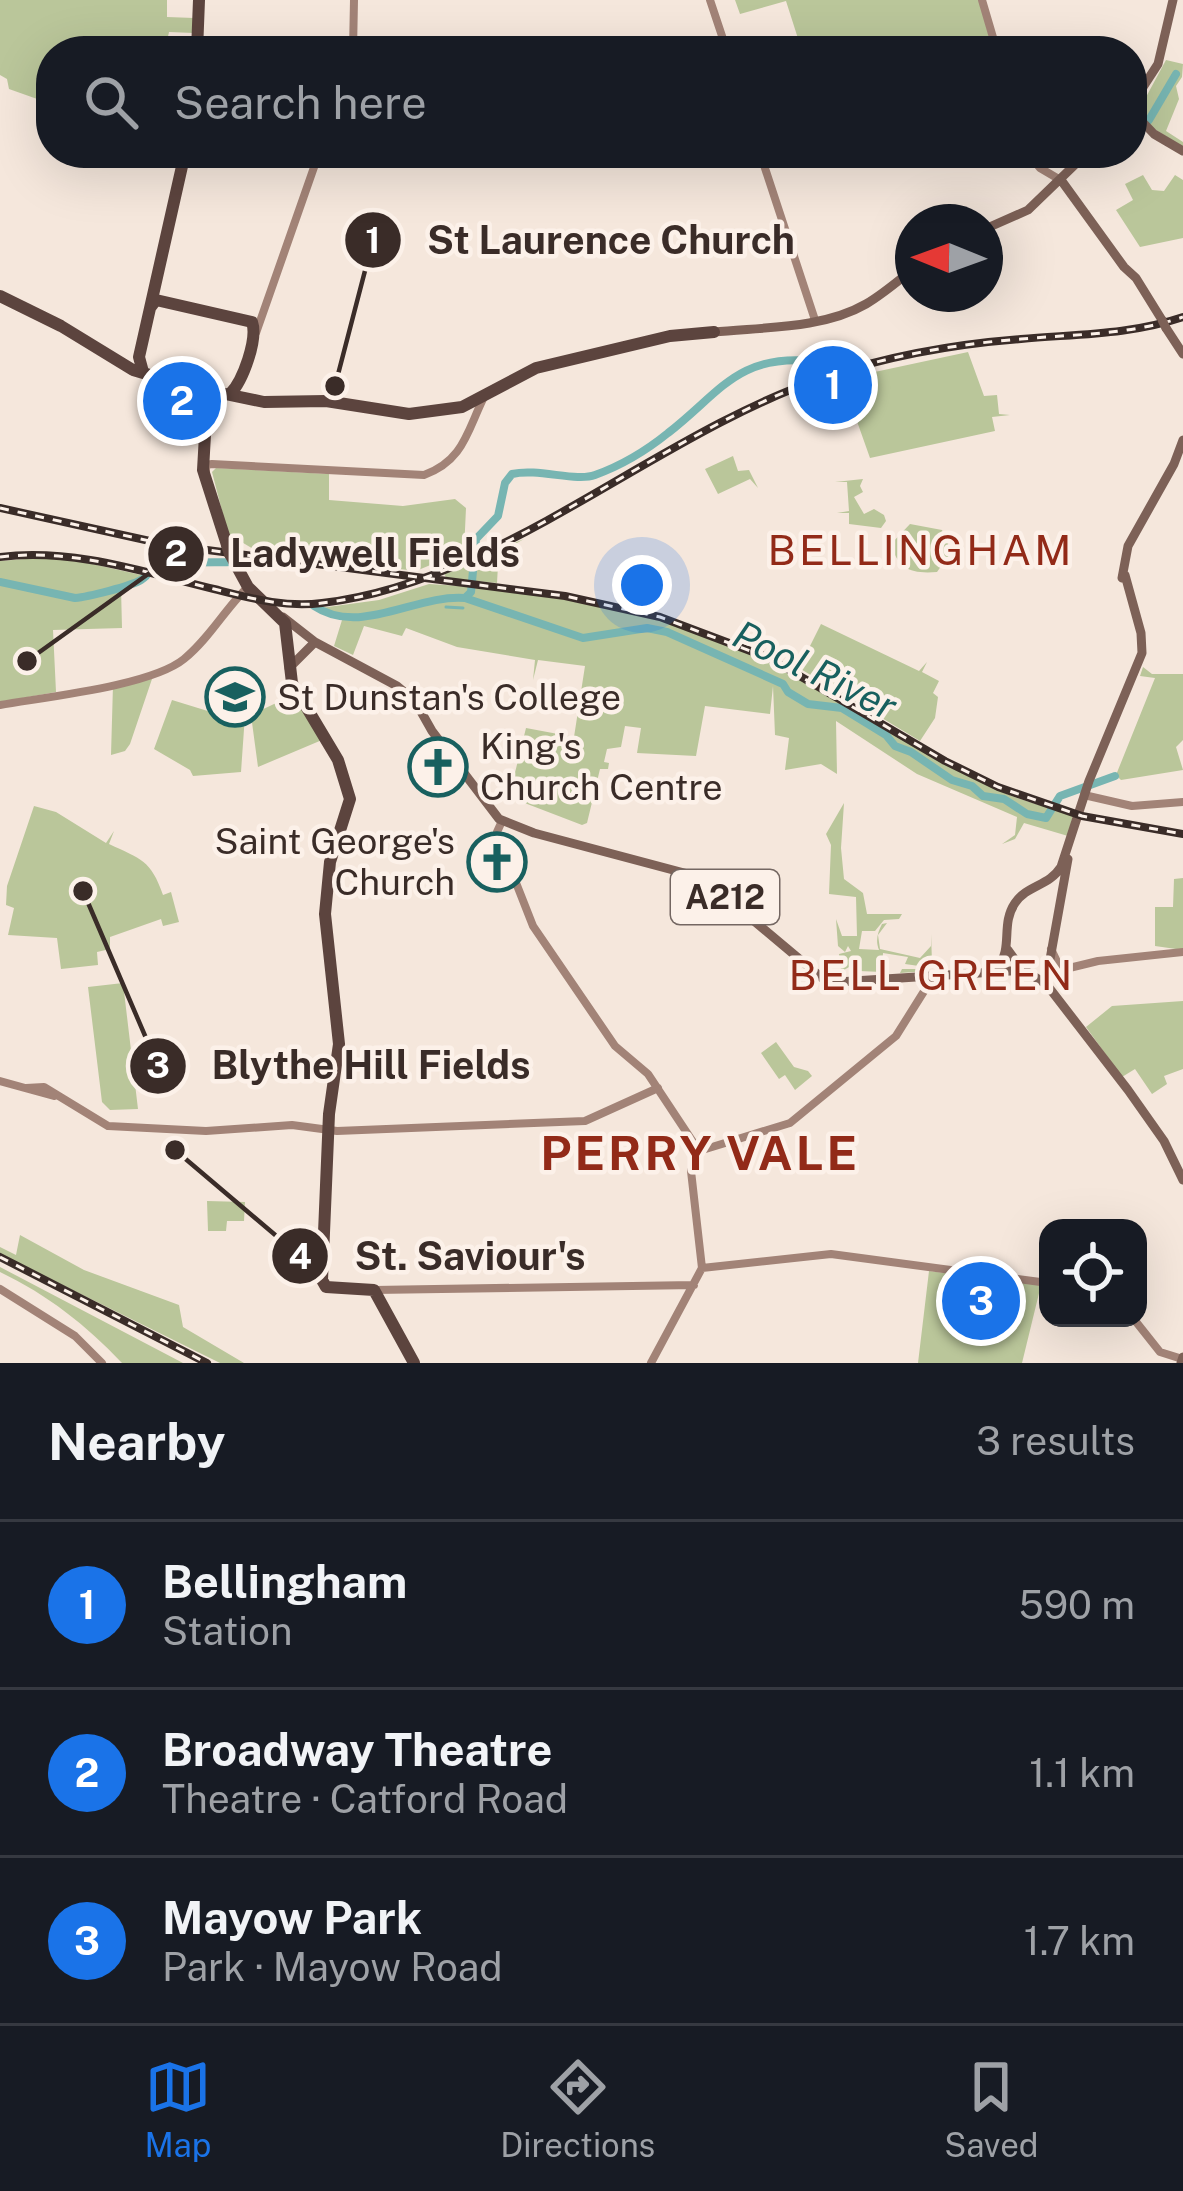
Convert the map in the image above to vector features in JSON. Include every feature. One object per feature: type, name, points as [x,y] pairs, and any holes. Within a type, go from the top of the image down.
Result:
[{"type":"highway","points":[[198,36],[199,0]]},
{"type":"highway","points":[[133,361],[153,300],[181,168]]},
{"type":"highway","points":[[0,296],[133,361],[144,372],[187,386],[271,402],[326,401],[403,412],[474,402],[541,367],[670,336],[714,332]]},
{"type":"highway","points":[[153,300],[254,328],[232,392]]},
{"type":"highway","points":[[187,386],[205,418]]},
{"type":"highway","points":[[232,392],[207,400],[205,418],[206,465],[227,545],[244,586],[288,624],[289,668],[301,702],[338,760],[350,799],[330,862],[325,914],[339,1040],[328,1130],[322,1284],[374,1290],[414,1363]]},
{"type":"highway","points":[[205,449],[202,460],[219,516]]},
{"type":"main road","points":[[1147,86],[1161,55],[1173,0]]},
{"type":"main road","points":[[1147,126],[1183,151]]},
{"type":"main road","points":[[1003,223],[1046,193],[1070,168]]},
{"type":"main road","points":[[1059,179],[1078,196],[1183,354]]},
{"type":"main road","points":[[714,332],[815,320],[862,306],[895,282]]},
{"type":"main road","points":[[1174,342],[1183,366]]},
{"type":"main road","points":[[1148,515],[1183,440]]},
{"type":"main road","points":[[1183,452],[1128,546],[1125,575],[1142,637],[1139,664],[1086,787],[1058,872],[1024,892],[1013,905],[1006,927],[1008,950],[1065,1008],[1159,1133],[1183,1180]]},
{"type":"main road","points":[[288,624],[415,700],[432,731],[502,821]]},
{"type":"main road","points":[[289,668],[315,642]]},
{"type":"main road","name":"A212","points":[[502,821],[703,878],[827,980],[1028,970]]},
{"type":"main road","points":[[1028,970],[1050,948],[1070,842]]},
{"type":"main road","points":[[1046,883],[1058,884],[1060,893]]},
{"type":"main road","points":[[1008,950],[1028,970]]},
{"type":"main road","name":"A212","points":[[985,972],[1028,970]]},
{"type":"street","points":[[353,36],[354,0]]},
{"type":"street","points":[[710,0],[722,36]]},
{"type":"street","points":[[984,0],[995,36]]},
{"type":"street","points":[[254,328],[264,312],[314,168]]},
{"type":"street","points":[[765,168],[815,320]]},
{"type":"street","points":[[1040,168],[1059,179]]},
{"type":"street","points":[[207,481],[206,465],[418,476],[442,469],[456,457],[471,424],[474,402]]},
{"type":"street","points":[[471,424],[474,402]]},
{"type":"street","points":[[0,705],[94,688],[175,666],[198,646],[244,586]]},
{"type":"street","points":[[1086,787],[1132,806],[1183,802]]},
{"type":"street","points":[[502,821],[497,834],[533,926],[615,1046],[658,1088],[699,1151]]},
{"type":"street","points":[[1050,948],[1059,970],[1183,952]]},
{"type":"street","points":[[699,1151],[790,1123],[896,1036],[933,976]]},
{"type":"street","points":[[0,1081],[56,1096],[108,1126],[221,1131],[292,1125],[328,1130],[585,1121],[658,1088]]},
{"type":"street","points":[[651,1363],[703,1268],[692,1171],[699,1151]]},
{"type":"street","points":[[703,1268],[831,1254],[1039,1281]]},
{"type":"street","points":[[374,1290],[694,1286]]},
{"type":"street","points":[[0,1289],[75,1336],[101,1363]]},
{"type":"street","points":[[1140,1327],[1160,1352],[1182,1360]]},
{"type":"green space","points":[[0,0],[167,0],[167,17],[194,18],[194,33],[169,32],[168,36],[36,36],[36,99],[9,89],[7,79],[0,75]]},
{"type":"green space","points":[[735,0],[979,0],[989,36],[797,36],[786,1],[740,14]]},
{"type":"green space","points":[[1166,60],[1183,64],[1176,86],[1179,99],[1166,131],[1183,142],[1183,147],[1147,120],[1147,95]]},
{"type":"green space","points":[[1143,175],[1152,190],[1164,191],[1175,175],[1183,180],[1183,238],[1140,247],[1116,210],[1133,200],[1125,184]]},
{"type":"green space","points":[[968,352],[984,396],[997,395],[999,414],[1010,415],[992,417],[995,431],[870,458],[842,379]]},
{"type":"green space","points":[[733,456],[738,471],[749,470],[758,488],[750,479],[718,494],[705,469]]},
{"type":"green space","points":[[216,468],[329,474],[329,500],[403,506],[455,499],[466,508],[464,551],[416,571],[255,550],[228,534],[212,472]]},
{"type":"green space","points":[[863,479],[863,492],[854,497],[864,514],[874,509],[884,515],[881,528],[849,524],[849,513],[837,513],[849,511],[847,482],[835,482]]},
{"type":"green space","points":[[910,524],[942,530],[951,552],[937,572],[913,571],[897,559],[891,544]]},
{"type":"green space","points":[[524,539],[476,566],[478,570],[504,559],[498,565],[497,583],[446,578],[444,572]]},
{"type":"green space","points":[[0,561],[79,561],[150,577],[121,588],[122,628],[53,630],[56,692],[0,702]]},
{"type":"green space","points":[[429,584],[601,605],[727,640],[796,672],[996,789],[1073,815],[1068,836],[1024,823],[1015,839],[1002,844],[1015,835],[1017,817],[917,774],[836,721],[837,774],[821,764],[785,770],[789,738],[775,735],[773,686],[770,714],[705,706],[696,756],[637,753],[641,728],[625,726],[621,747],[607,749],[604,762],[609,763],[608,769],[600,769],[587,823],[509,797],[526,728],[574,737],[585,666],[538,660],[533,680],[535,660],[457,647],[406,628],[402,636],[364,626],[353,655],[334,646],[342,620],[313,609],[379,600]]},
{"type":"green space","points":[[821,624],[919,671],[927,662],[922,672],[939,681],[933,693],[938,697],[935,718],[920,741],[799,668]]},
{"type":"green space","points":[[1143,667],[1152,674],[1183,674],[1183,740],[1176,747],[1183,770],[1121,780],[1116,775],[1155,678],[1140,676]]},
{"type":"green space","points":[[152,679],[130,744],[111,755],[113,685]]},
{"type":"green space","points":[[293,695],[322,740],[258,767],[251,715]]},
{"type":"green space","points":[[172,700],[211,712],[245,715],[241,772],[193,776],[154,749]]},
{"type":"green space","points":[[844,803],[844,879],[863,893],[867,914],[902,914],[899,919],[884,920],[875,931],[862,931],[859,949],[879,950],[877,943],[878,933],[887,923],[878,935],[880,949],[920,958],[931,946],[931,934],[932,962],[927,971],[900,973],[919,966],[905,964],[908,957],[883,953],[882,972],[859,971],[856,963],[837,974],[839,954],[851,951],[838,946],[836,919],[842,936],[857,936],[856,897],[829,894],[831,845],[826,834]]},
{"type":"green space","points":[[34,806],[56,812],[106,843],[114,831],[109,844],[149,867],[163,895],[171,892],[179,922],[163,926],[161,919],[110,937],[110,949],[97,952],[98,965],[61,969],[57,938],[8,935],[14,908],[6,905],[7,886]]},
{"type":"green space","points":[[1183,878],[1183,950],[1155,946],[1155,907],[1173,907],[1174,879]]},
{"type":"green space","points":[[123,983],[138,1109],[110,1110],[102,1102],[88,987]]},
{"type":"green space","points":[[1183,1001],[1183,1069],[1164,1076],[1167,1084],[1152,1094],[1135,1069],[1122,1077],[1086,1027],[1112,1006]]},
{"type":"green space","points":[[776,1042],[794,1067],[812,1076],[795,1090],[785,1075],[779,1079],[761,1053]]},
{"type":"green space","points":[[207,1201],[245,1202],[244,1221],[227,1221],[226,1231],[208,1231]]},
{"type":"green space","points":[[20,1235],[84,1270],[179,1305],[183,1327],[244,1363],[220,1363],[0,1254],[0,1247],[16,1255]]},
{"type":"green space","points":[[0,1267],[183,1363],[122,1363],[66,1312],[0,1272]]},
{"type":"green space","points":[[929,1271],[1039,1285],[1022,1363],[918,1363]]},
{"type":"waterway","points":[[1149,120],[1176,74]]},
{"type":"waterway","points":[[314,606],[332,614],[369,616],[465,598],[471,592],[476,539],[498,516],[505,483],[512,474],[595,475],[651,445],[747,370],[786,360],[812,361]]},
{"type":"waterway","points":[[0,582],[75,598],[128,585],[165,566],[234,562]]},
{"type":"waterway","name":"Pool River","points":[[465,598],[583,638],[647,628],[667,632],[783,684],[808,704],[842,708],[952,780],[972,786],[983,796],[1004,799],[1027,814],[1046,818],[1060,796],[1115,776]]},
{"type":"waterway","points":[[446,607],[463,608]]},
{"type":"railway","points":[[0,557],[81,559],[281,603],[322,603],[388,590],[515,538],[699,434],[825,377],[947,348],[1123,331],[1183,317]]},
{"type":"railway","points":[[0,508],[168,545],[565,596],[660,617],[769,658],[998,787],[1082,816],[1183,834]]},
{"type":"railway","points":[[0,1257],[207,1363]]},
{"type":"place","name":"Bellingham","points":[[833,385]]},
{"type":"place","name":"St Laurence Church","points":[[335,386]]},
{"type":"place","name":"Broadway Theatre","points":[[182,401]]},
{"type":"place","name":"Ladywell Fields","points":[[27,661]]},
{"type":"place","name":"St Dunstan's College","points":[[235,697]]},
{"type":"place","name":"King's Church Centre","points":[[438,767]]},
{"type":"place","name":"Saint George's Church","points":[[497,862]]},
{"type":"place","name":"Blythe Hill Fields","points":[[83,891]]},
{"type":"place","name":"St. Saviour's","points":[[175,1150]]},
{"type":"place","name":"Mayow Park","points":[[981,1301]]},
{"type":"district","name":"BELLINGHAM","points":[[921,549]]},
{"type":"district","name":"BELL GREEN","points":[[932,974]]},
{"type":"district","name":"PERRY VALE","points":[[700,1152]]}]
